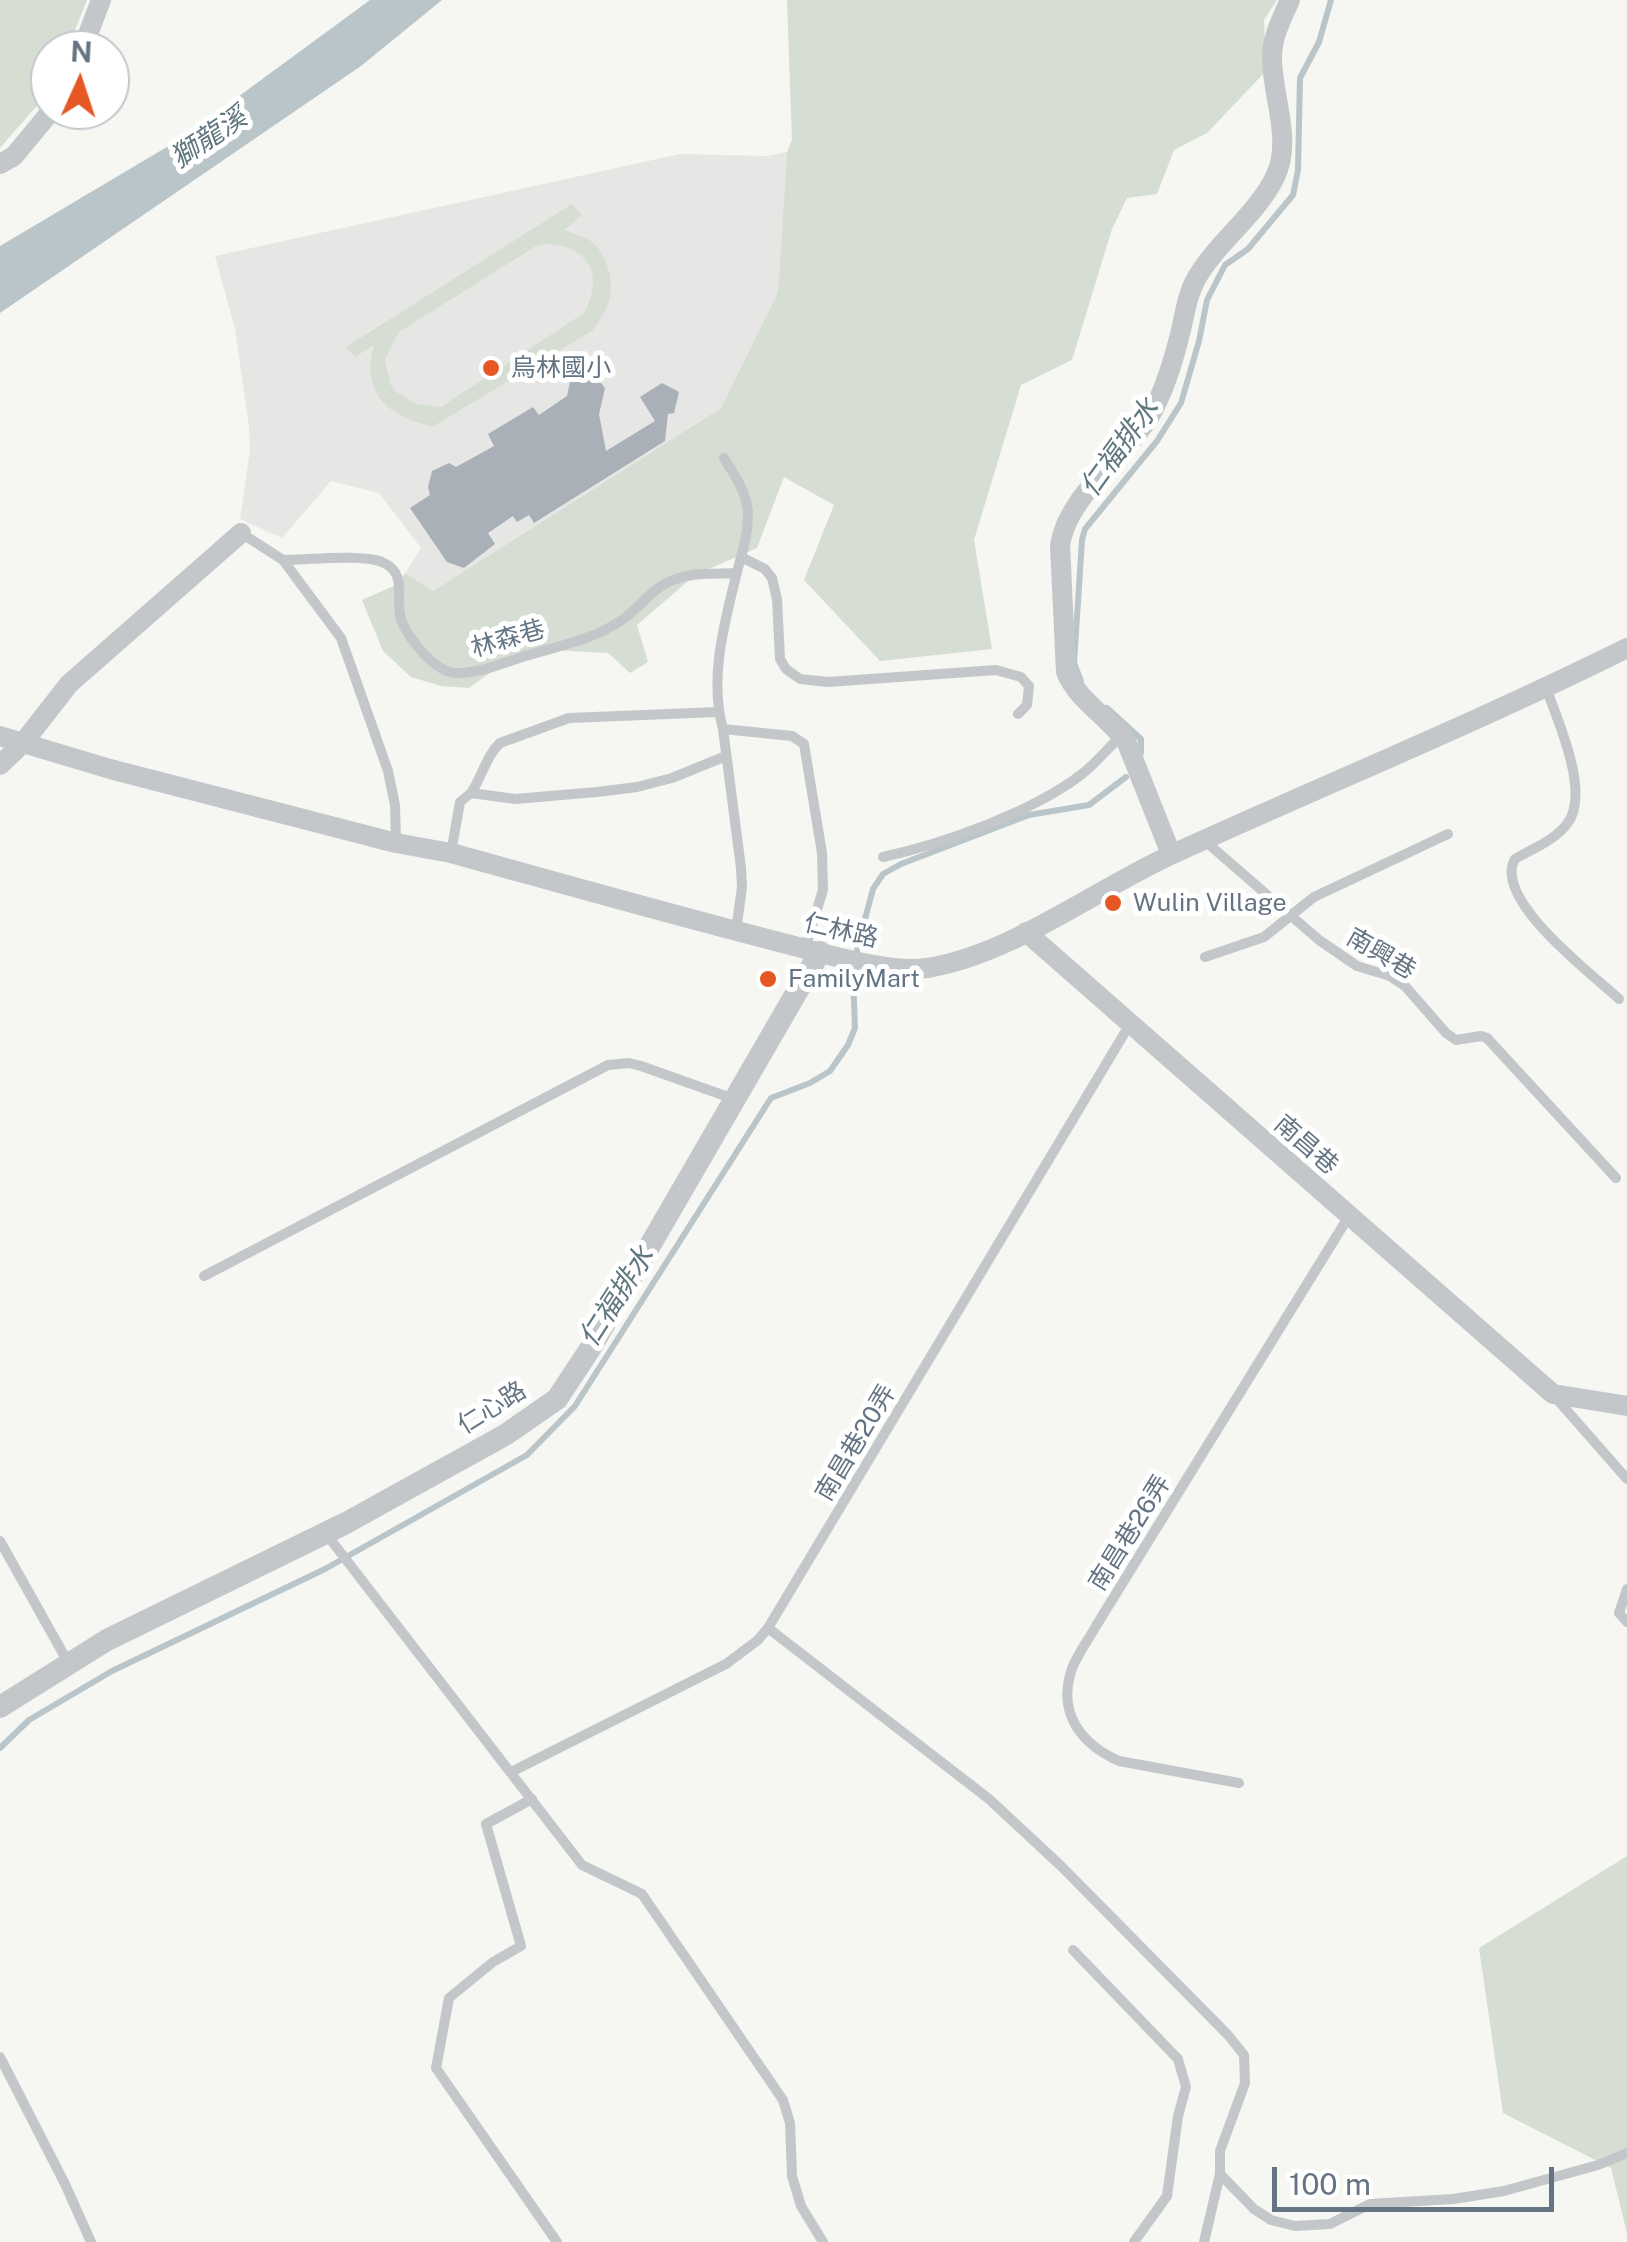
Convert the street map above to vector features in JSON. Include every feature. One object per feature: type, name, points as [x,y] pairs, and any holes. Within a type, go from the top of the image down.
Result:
[{"type":"street","points":[[90,30],[101,0]]},
{"type":"street","points":[[1171,854],[1127,743],[1071,684],[1066,672],[1060,545],[1070,514],[1149,417],[1164,388],[1194,281],[1262,199],[1274,178],[1282,159],[1272,57],[1275,35],[1290,0]]},
{"type":"street","points":[[0,164],[14,156],[35,130]]},
{"type":"street","points":[[0,765],[24,743],[69,684],[241,533]]},
{"type":"street","name":"仁林路","points":[[0,736],[110,769],[396,843],[451,853],[736,931],[871,964],[926,968],[976,954],[1026,932],[1171,854],[1546,688],[1627,648]]},
{"type":"street","name":"南昌巷","points":[[1026,932],[1552,1394]]},
{"type":"street","name":"仁心路","points":[[0,1707],[107,1640],[333,1542],[505,1436],[557,1399],[822,952]]},
{"type":"street","points":[[1552,1394],[1627,1406]]},
{"type":"lane","points":[[724,458],[743,492],[748,513],[719,645],[718,712],[741,868],[736,931]]},
{"type":"lane","points":[[241,533],[283,560],[341,638],[388,771],[395,805],[396,843]]},
{"type":"lane","points":[[741,557],[765,569],[772,578],[780,659],[800,679],[828,682],[996,670],[1021,677],[1029,686],[1027,705],[1018,714]]},
{"type":"lane","name":"林森巷","points":[[283,560],[368,559],[384,563],[395,571],[401,583],[402,623],[423,653],[439,668],[453,674],[478,671],[591,636],[622,620],[655,590],[673,580],[694,574],[737,573]]},
{"type":"lane","points":[[1546,688],[1574,780],[1573,810],[1570,822],[1555,836],[1514,859],[1510,878],[1536,924],[1619,999]]},
{"type":"lane","points":[[451,853],[460,802],[480,780],[492,750],[500,743],[569,718],[718,712]]},
{"type":"lane","points":[[723,729],[792,736],[804,744],[822,854],[822,952]]},
{"type":"lane","points":[[883,857],[963,834],[1030,805],[1082,774],[1122,735]]},
{"type":"lane","points":[[471,793],[516,799],[597,792],[672,778],[726,756]]},
{"type":"lane","points":[[1205,957],[1264,937],[1314,898],[1448,834]]},
{"type":"lane","name":"南興巷","points":[[1204,841],[1319,940],[1356,966],[1390,976],[1405,986],[1446,1034],[1456,1040],[1486,1038],[1616,1178]]},
{"type":"lane","name":"南昌巷20弄","points":[[511,1772],[726,1664],[768,1628],[1130,1024]]},
{"type":"lane","points":[[204,1276],[608,1065],[641,1066],[735,1099]]},
{"type":"lane","name":"南昌巷26弄","points":[[1239,1783],[1118,1761],[1101,1754],[1081,1737],[1071,1716],[1070,1673],[1349,1216]]},
{"type":"lane","name":"南昌巷","points":[[1552,1394],[1627,1480]]},
{"type":"lane","points":[[0,1541],[69,1665]]},
{"type":"lane","points":[[333,1542],[582,1865],[642,1894],[783,2100],[790,2123],[792,2176],[801,2206],[823,2242]]},
{"type":"lane","points":[[1627,1589],[1619,1613],[1627,1622]]},
{"type":"lane","points":[[768,1628],[989,1799],[1061,1866],[1244,2055],[1245,2083],[1220,2151],[1220,2174],[1204,2242]]},
{"type":"lane","points":[[532,1799],[486,1824],[520,1946],[449,1998],[436,2068],[557,2242]]},
{"type":"lane","points":[[1074,1950],[1178,2060],[1186,2087],[1167,2196],[1134,2242]]},
{"type":"lane","points":[[0,2057],[90,2242]]},
{"type":"lane","points":[[1220,2174],[1254,2210],[1271,2220],[1295,2226],[1330,2224],[1370,2204],[1504,2190],[1598,2165],[1627,2152]]},
{"type":"shaded area","points":[[0,0],[87,0],[75,30],[30,30],[30,114],[0,148]]},
{"type":"shaded area","points":[[787,0],[1277,0],[1264,20],[1266,71],[1207,133],[1174,150],[1157,194],[1127,198],[1112,229],[1072,360],[1021,385],[974,540],[992,649],[880,661],[804,580],[834,505],[784,477],[757,548],[695,575],[637,625],[648,662],[630,673],[608,653],[553,650],[512,657],[469,688],[441,686],[411,677],[383,651],[362,600],[398,584],[405,573],[433,591],[721,408],[778,292],[787,152],[792,140]]},
{"type":"shaded area","name":"烏林國小","points":[[787,152],[778,292],[721,408],[433,591],[405,573],[421,548],[379,493],[331,481],[282,538],[240,519],[250,449],[249,427],[235,329],[215,256],[680,154],[767,156]]},
{"type":"shaded area","points":[[572,204],[582,215],[564,230],[592,242],[608,267],[610,295],[592,331],[432,427],[402,416],[381,400],[371,377],[374,345],[355,357],[346,347]],"holes":[[[536,246],[561,246],[582,257],[593,275],[584,313],[441,407],[416,404],[395,391],[385,360],[399,332]]]},
{"type":"shaded area","points":[[1627,1856],[1627,2233],[1611,2168],[1503,2113],[1479,1948]]},
{"type":"water","name":"獅龍溪","points":[[370,0],[442,0],[361,66],[0,313],[0,246],[182,138]]},
{"type":"building","points":[[596,377],[605,388],[599,414],[606,451],[655,421],[640,397],[662,383],[679,392],[674,413],[668,414],[665,441],[534,523],[529,515],[517,522],[513,516],[488,533],[495,544],[464,568],[447,562],[410,508],[430,495],[432,471],[449,463],[456,467],[494,446],[488,434],[533,407],[539,415],[567,396],[570,382]]},
{"type":"waterway","name":"仁福排水","points":[[1081,681],[1074,663],[1085,529],[1157,441],[1181,403],[1207,300],[1225,265],[1248,249],[1293,195],[1298,170],[1300,78],[1319,42],[1331,0]]},
{"type":"waterway","name":"仁福排水","points":[[1107,708],[1141,739],[1141,753]]},
{"type":"waterway","name":"仁福排水","points":[[0,1748],[29,1720],[112,1671],[325,1569],[527,1455],[575,1406],[771,1098],[830,1071],[848,1045],[855,1028],[853,977],[858,945],[873,889],[883,874],[1029,815],[1089,805],[1126,777]]},
{"type":"place","name":"烏林國小","points":[[491,368]]},
{"type":"place","name":"Wulin Village","points":[[1113,903]]},
{"type":"place","name":"FamilyMart","points":[[768,979]]}]
